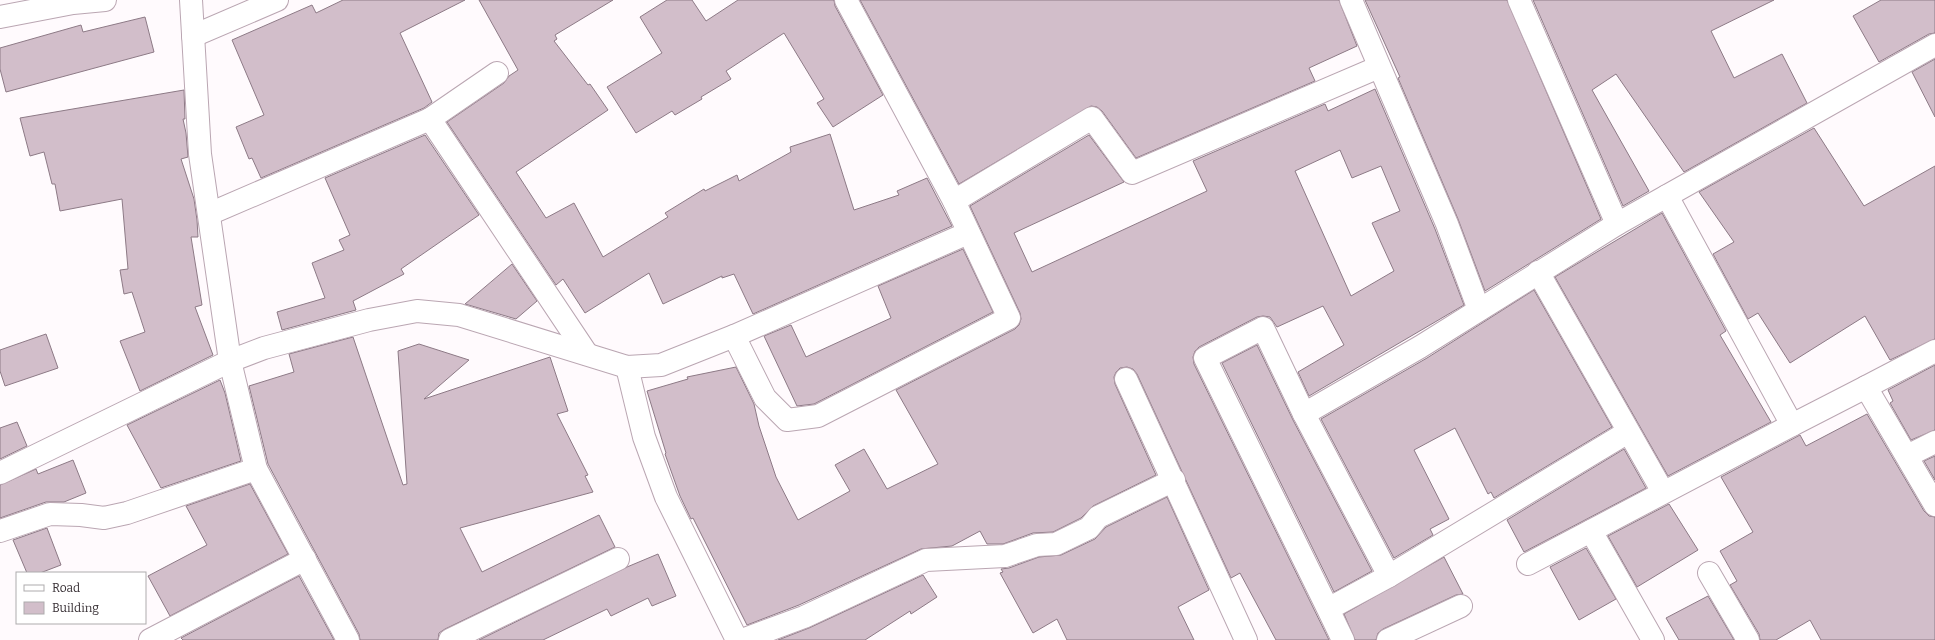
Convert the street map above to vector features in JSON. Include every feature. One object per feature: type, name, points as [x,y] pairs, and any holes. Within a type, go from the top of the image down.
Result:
[{"type":"street","points":[[0,18],[73,3],[105,0]]},
{"type":"street","points":[[191,0],[200,154],[230,360],[256,469],[348,640]]},
{"type":"street","points":[[193,36],[277,0]]},
{"type":"street","points":[[734,336],[765,398],[787,420],[818,416],[1009,318],[954,202],[846,0]]},
{"type":"street","points":[[1351,0],[1446,224],[1479,310]]},
{"type":"street","points":[[1519,0],[1617,224]]},
{"type":"street","points":[[1304,414],[1420,347],[1617,224],[1935,45]]},
{"type":"street","points":[[954,202],[1092,118],[1132,173],[1379,67]]},
{"type":"street","points":[[209,214],[430,118],[497,73]]},
{"type":"street","points":[[430,118],[587,354]]},
{"type":"street","points":[[1667,196],[1792,424]]},
{"type":"street","points":[[0,473],[230,360],[264,348],[369,320],[417,311],[459,315],[627,367],[661,365],[734,336],[968,232]]},
{"type":"street","points":[[1538,272],[1663,492]]},
{"type":"street","points":[[1343,640],[1206,358],[1263,328],[1304,414],[1389,576]]},
{"type":"street","points":[[1528,564],[1792,424],[1935,351]]},
{"type":"street","points":[[627,367],[644,437],[666,497],[737,640]]},
{"type":"street","points":[[1126,378],[1174,480],[1240,638]]},
{"type":"street","points":[[1866,387],[1935,505]]},
{"type":"street","points":[[1328,609],[1389,576],[1628,432]]},
{"type":"street","points":[[1907,456],[1935,442]]},
{"type":"street","points":[[0,531],[50,514],[81,515],[104,518],[127,513],[256,469]]},
{"type":"street","points":[[742,640],[804,617],[926,560],[1004,556],[1037,545],[1056,544],[1089,528],[1098,517],[1174,480]]},
{"type":"street","points":[[1591,530],[1653,640]]},
{"type":"street","points":[[150,640],[305,559]]},
{"type":"street","points":[[450,640],[618,560]]},
{"type":"street","points":[[1709,572],[1748,640]]},
{"type":"street","points":[[1388,640],[1461,606]]},
{"type":"building","points":[[343,0],[465,0],[400,33],[432,102],[424,108],[261,178],[252,158],[249,159],[236,127],[264,115],[232,40],[312,5],[316,13]]},
{"type":"building","points":[[479,0],[613,0],[555,35],[557,39],[554,41],[588,85],[590,84],[608,110],[516,172],[546,218],[574,203],[603,257],[668,217],[665,213],[704,189],[705,191],[737,175],[739,181],[791,152],[790,147],[830,134],[854,210],[899,195],[897,191],[927,178],[952,226],[753,314],[734,274],[722,278],[722,276],[663,304],[649,273],[585,313],[563,279],[556,285],[447,122],[504,83],[509,76],[518,70]]},
{"type":"building","points":[[667,0],[692,0],[706,21],[738,0],[834,0],[835,6],[883,95],[833,127],[817,103],[824,99],[784,33],[726,71],[731,79],[701,97],[702,99],[675,115],[672,111],[636,133],[607,87],[662,53],[640,17]]},
{"type":"building","points":[[860,0],[1339,0],[1357,46],[1309,68],[1315,81],[1136,158],[1102,111],[1097,107],[1091,106],[959,184]]},
{"type":"building","points":[[1365,0],[1507,0],[1601,219],[1485,291],[1458,219],[1398,78],[1400,77]]},
{"type":"building","points":[[1533,0],[1774,0],[1711,31],[1734,78],[1782,54],[1807,103],[1684,172],[1616,74],[1592,90],[1649,191],[1623,206]]},
{"type":"building","points":[[1881,0],[1935,0],[1935,33],[1929,34],[1879,62],[1853,16]]},
{"type":"building","points":[[145,17],[154,52],[6,92],[0,69],[0,48],[81,25],[83,32]]},
{"type":"building","points":[[1935,59],[1935,117],[1912,72]]},
{"type":"building","points":[[1375,89],[1435,229],[1464,305],[1309,396],[1298,372],[1344,345],[1323,306],[1277,327],[1270,317],[1257,317],[1199,347],[1195,351],[1193,357],[1194,364],[1329,640],[1276,640],[1240,573],[1231,578],[1137,374],[1133,369],[1127,367],[1120,368],[1116,372],[1114,377],[1115,384],[1156,475],[1093,506],[1081,518],[1053,532],[1033,533],[1003,544],[987,544],[980,531],[952,546],[921,549],[799,605],[747,625],[693,518],[691,519],[680,496],[665,454],[666,453],[647,391],[688,379],[687,377],[736,367],[754,404],[759,426],[776,477],[798,520],[850,491],[835,465],[864,449],[887,489],[938,464],[896,390],[1015,329],[1019,325],[1021,319],[1020,313],[970,206],[1089,135],[1124,182],[1014,233],[1032,272],[1207,191],[1193,161],[1325,104],[1328,111]],"holes":[[[1340,150],[1352,178],[1381,166],[1400,211],[1372,223],[1394,271],[1351,296],[1295,171]]]},
{"type":"building","points":[[184,90],[185,119],[183,119],[188,157],[181,159],[194,199],[198,237],[191,237],[202,305],[195,307],[213,355],[140,391],[120,341],[145,332],[132,292],[124,294],[120,270],[128,269],[122,199],[60,211],[55,184],[52,184],[44,152],[30,156],[20,118]]},
{"type":"building","points":[[1814,128],[1864,206],[1935,166],[1935,339],[1890,360],[1865,316],[1790,363],[1758,313],[1748,319],[1713,254],[1734,242],[1699,192]]},
{"type":"building","points":[[425,135],[479,215],[401,269],[404,274],[353,301],[356,310],[282,330],[277,312],[325,298],[312,263],[344,250],[339,240],[350,235],[325,178]]},
{"type":"building","points":[[1662,213],[1726,331],[1720,335],[1771,422],[1668,476],[1555,277]]},
{"type":"building","points":[[963,249],[993,312],[814,404],[797,406],[764,336],[791,325],[806,357],[891,318],[878,286]]},
{"type":"building","points":[[512,264],[537,301],[516,319],[465,304]]},
{"type":"building","points":[[1534,290],[1612,427],[1494,498],[1491,492],[1488,494],[1455,428],[1414,450],[1449,519],[1430,529],[1433,535],[1394,558],[1321,419],[1427,358]]},
{"type":"building","points":[[46,334],[58,368],[5,386],[0,371],[0,350]]},
{"type":"building","points":[[353,337],[403,485],[407,484],[398,351],[419,344],[469,360],[424,399],[550,357],[568,411],[557,414],[588,475],[585,476],[593,492],[460,528],[482,572],[599,515],[615,547],[445,629],[439,633],[438,640],[360,640],[359,634],[268,464],[249,386],[294,372],[289,354]]},
{"type":"building","points":[[1257,345],[1293,420],[1372,571],[1334,592],[1222,363]]},
{"type":"building","points":[[1935,365],[1935,430],[1911,440],[1890,403],[1893,401],[1888,390]]},
{"type":"building","points":[[220,380],[225,393],[241,461],[161,488],[127,425]]},
{"type":"building","points":[[1867,414],[1924,511],[1929,516],[1935,517],[1935,640],[1821,640],[1810,620],[1776,640],[1760,640],[1759,634],[1730,585],[1737,581],[1720,551],[1753,532],[1721,477],[1800,435],[1806,446]]},
{"type":"building","points":[[17,422],[27,446],[0,459],[0,428]]},
{"type":"building","points":[[1624,449],[1646,488],[1524,552],[1507,520]]},
{"type":"building","points":[[1935,456],[1935,480],[1924,461]]},
{"type":"building","points":[[73,460],[86,493],[64,502],[46,502],[0,518],[0,485],[36,469],[38,474]]},
{"type":"building","points":[[250,484],[288,554],[170,616],[148,576],[207,545],[186,506]]},
{"type":"building","points":[[1167,497],[1209,590],[1178,607],[1194,640],[1067,640],[1057,619],[1033,633],[1000,573],[1003,572],[1001,569],[1009,568],[1039,557],[1061,555],[1095,539],[1106,527]]},
{"type":"building","points":[[1669,504],[1698,550],[1637,587],[1608,536]]},
{"type":"building","points":[[47,528],[61,565],[43,572],[27,572],[13,540]]},
{"type":"building","points":[[1586,548],[1616,599],[1579,620],[1550,567]]},
{"type":"building","points":[[658,554],[676,596],[652,606],[648,598],[611,616],[607,609],[543,640],[479,640],[627,567]]},
{"type":"building","points":[[1444,557],[1463,594],[1456,595],[1383,629],[1378,633],[1376,640],[1355,640],[1344,614]]},
{"type":"building","points":[[923,575],[937,597],[911,614],[910,611],[865,640],[778,640],[809,628]]},
{"type":"building","points":[[299,576],[334,640],[183,640],[181,638]]},
{"type":"building","points":[[1708,596],[1734,640],[1679,640],[1666,618]]}]
